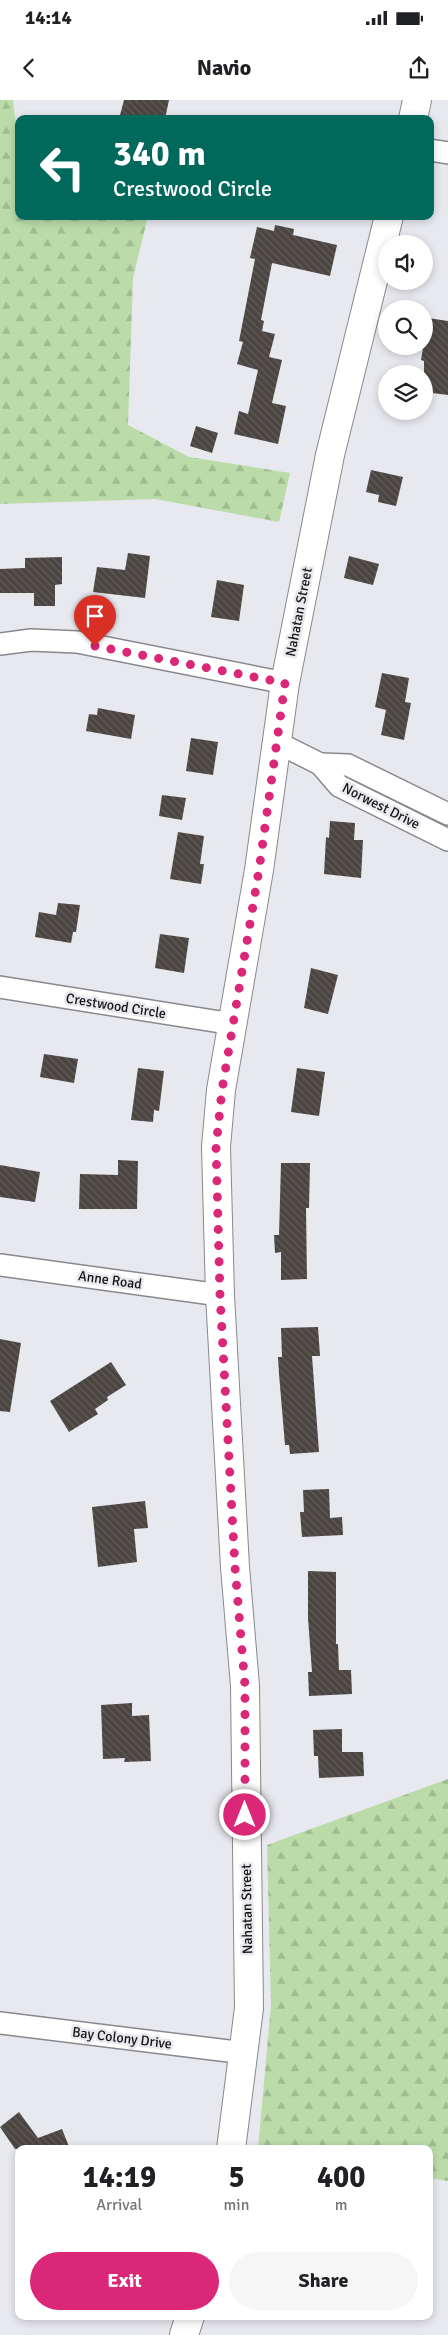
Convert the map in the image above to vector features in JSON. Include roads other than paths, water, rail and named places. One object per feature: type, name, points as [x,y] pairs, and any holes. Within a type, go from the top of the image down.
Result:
[{"type":"main road","points":[[413,115],[417,100]]},
{"type":"main road","name":"Nahatan Street","points":[[232,2145],[250,2008],[245,1686],[235,1557],[220,1295],[216,1147],[222,1090],[259,870],[285,683],[323,483],[387,220]]},
{"type":"main road","points":[[184,2335],[189,2320]]},
{"type":"street","points":[[434,151],[448,153]]},
{"type":"street","points":[[0,644],[31,640],[77,642],[285,683]]},
{"type":"street","name":"Norwest Drive","points":[[276,742],[320,764],[339,786],[448,840]]},
{"type":"street","name":"Norwest Drive","points":[[320,764],[348,764],[448,814]]},
{"type":"street","name":"Crestwood Circle","points":[[0,987],[233,1024]]},
{"type":"street","name":"Anne Road","points":[[0,1265],[220,1295]]},
{"type":"street","name":"Bay Colony Drive","points":[[0,2023],[245,2053]]}]
